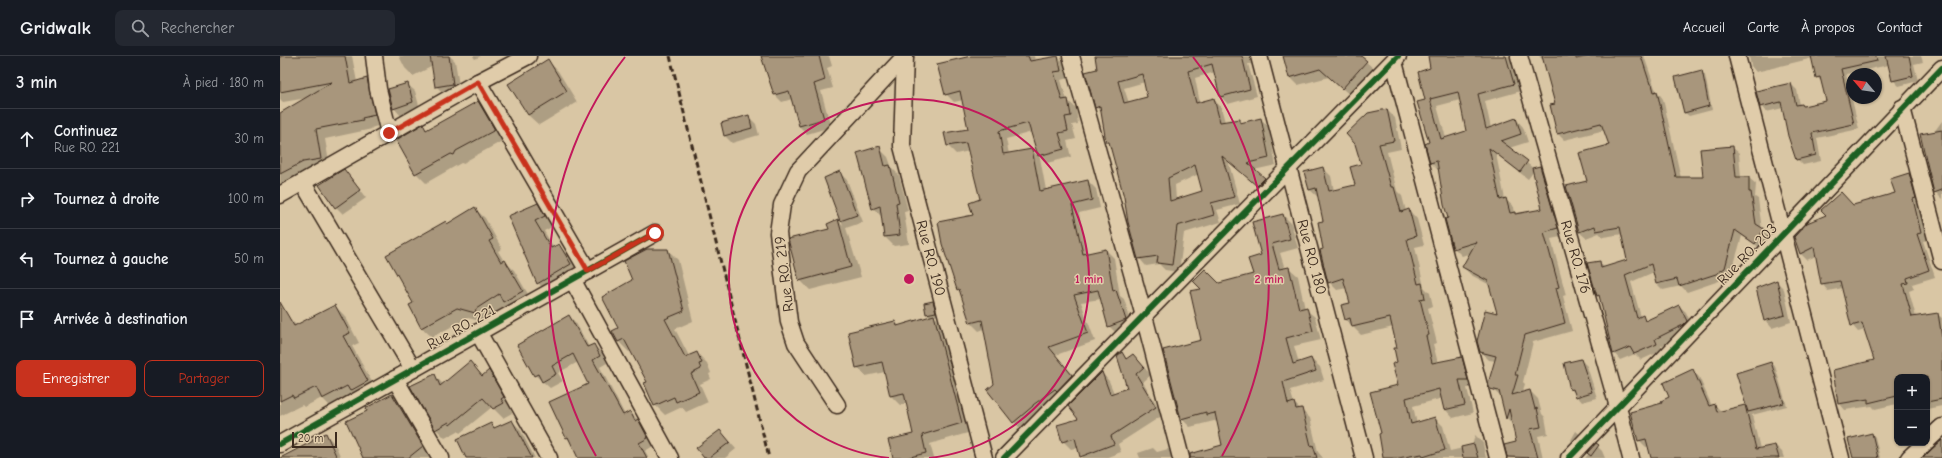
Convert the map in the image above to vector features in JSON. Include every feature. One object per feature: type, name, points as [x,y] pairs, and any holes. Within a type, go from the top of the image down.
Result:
[{"type":"street","points":[[374,56],[378,89],[389,133]]},
{"type":"street","points":[[280,195],[304,183],[478,82],[528,56]]},
{"type":"street","name":"Rue RO. 219","points":[[837,405],[796,344],[789,322],[778,233],[782,205],[798,171],[905,56]]},
{"type":"street","name":"Rue RO. 190","points":[[905,56],[902,146],[984,458]]},
{"type":"street","points":[[1070,56],[1144,316],[1181,458]]},
{"type":"street","name":"Rue RO. 180","points":[[1259,56],[1364,458]]},
{"type":"street","name":"Rue RO. 176","points":[[1519,56],[1631,458]]},
{"type":"street","points":[[1737,56],[1841,458]]},
{"type":"street","points":[[1004,458],[1396,59]]},
{"type":"street","points":[[1396,59],[1498,458]]},
{"type":"street","name":"Rue RO. 203","points":[[1569,458],[1783,235],[1902,108],[1942,68]]},
{"type":"street","points":[[478,82],[588,271]]},
{"type":"street","points":[[1902,108],[1942,261]]},
{"type":"street","points":[[304,183],[413,369]]},
{"type":"street","name":"Rue RO. 221","points":[[280,444],[655,233]]},
{"type":"street","points":[[572,279],[670,458]]},
{"type":"street","points":[[478,332],[550,458]]},
{"type":"street","points":[[395,379],[441,458]]},
{"type":"street","points":[[1930,438],[1942,427]]},
{"type":"street","points":[[1909,458],[1922,446]]},
{"type":"building","points":[[280,56],[345,56],[350,83],[367,78],[375,115],[362,118],[363,120],[316,129],[321,159],[303,162],[280,174],[280,113],[332,82],[280,92]]},
{"type":"building","points":[[430,56],[449,56],[453,84],[435,87]]},
{"type":"building","points":[[761,56],[819,56],[825,80],[814,84],[824,119],[799,126],[789,91],[774,95]]},
{"type":"building","points":[[971,56],[1028,56],[1030,61],[1058,56],[1061,71],[1054,72],[1062,100],[1068,99],[1071,116],[1065,117],[1068,131],[1059,133],[1064,149],[1038,156],[1028,123],[999,131],[1003,154],[1032,149],[1040,191],[1088,180],[1092,200],[1072,205],[1083,254],[1106,249],[1113,291],[1116,290],[1126,320],[1108,327],[1098,290],[1074,295],[1088,333],[1049,347],[1072,375],[1057,391],[1055,389],[1033,405],[1013,423],[987,390],[994,384],[982,320],[970,323],[959,289],[957,290],[942,244],[938,222],[973,215],[969,203],[980,199],[966,143],[947,146],[944,133],[968,129],[960,91],[945,95],[937,64]]},
{"type":"building","points":[[1095,56],[1242,56],[1250,89],[1220,97],[1212,64],[1188,71],[1196,103],[1214,98],[1220,122],[1240,119],[1240,123],[1261,118],[1269,158],[1248,163],[1265,178],[1257,186],[1222,156],[1234,197],[1211,203],[1214,215],[1177,226],[1172,265],[1157,263],[1158,256],[1138,259],[1128,222],[1124,197],[1109,142],[1106,142],[1100,106],[1095,108],[1085,72],[1097,69]],"holes":[[[1142,74],[1147,97],[1124,103],[1118,81]],[[1195,165],[1202,191],[1170,201],[1168,178]]]},
{"type":"building","points":[[1283,56],[1361,56],[1367,61],[1342,89],[1320,69],[1289,78]]},
{"type":"building","points":[[1428,56],[1506,56],[1514,84],[1478,94],[1486,129],[1516,118],[1521,134],[1501,141],[1528,161],[1520,172],[1489,148],[1500,200],[1506,198],[1510,213],[1515,212],[1515,214],[1542,209],[1532,168],[1540,166],[1558,228],[1544,232],[1559,287],[1556,288],[1565,323],[1525,335],[1515,375],[1518,375],[1512,395],[1530,390],[1535,409],[1537,408],[1541,427],[1530,429],[1538,458],[1507,457],[1504,445],[1516,442],[1509,409],[1506,419],[1499,391],[1490,389],[1488,384],[1496,356],[1480,352],[1477,341],[1485,310],[1497,313],[1488,281],[1462,267],[1476,242],[1453,249],[1445,219],[1448,218],[1444,205],[1437,161],[1430,163],[1425,144],[1429,142],[1417,102],[1425,100],[1418,72],[1430,68]],"holes":[[[1458,92],[1466,131],[1441,139],[1430,99]]]},
{"type":"building","points":[[1542,56],[1576,56],[1576,59],[1590,56],[1641,56],[1650,84],[1652,84],[1654,92],[1657,91],[1676,177],[1703,177],[1700,149],[1733,146],[1736,177],[1749,177],[1749,192],[1751,192],[1756,224],[1764,229],[1755,244],[1735,230],[1725,268],[1716,274],[1679,286],[1677,279],[1656,284],[1651,264],[1625,275],[1637,318],[1643,315],[1645,321],[1679,305],[1687,321],[1683,325],[1655,339],[1657,344],[1634,354],[1630,347],[1613,354],[1599,295],[1597,296],[1587,263],[1600,261],[1601,268],[1627,260],[1620,227],[1596,231],[1595,226],[1579,232],[1566,186],[1587,181],[1579,153],[1609,145],[1601,123],[1557,134],[1550,105],[1555,104]]},
{"type":"building","points":[[1811,56],[1876,56],[1877,61],[1841,69],[1846,90],[1846,104],[1849,104],[1854,124],[1812,133],[1816,155],[1796,160],[1788,136],[1781,102],[1760,107],[1756,91],[1791,83],[1796,105],[1802,104],[1803,106],[1826,101],[1820,77],[1816,78]]},
{"type":"building","points":[[1886,56],[1909,56],[1913,76],[1892,81]]},
{"type":"building","points":[[548,59],[567,91],[528,115],[508,84]]},
{"type":"building","points":[[1702,70],[1709,106],[1684,113],[1675,77]]},
{"type":"building","points":[[408,83],[413,102],[393,109],[388,89]]},
{"type":"building","points":[[478,101],[495,130],[456,151],[454,155],[451,154],[415,174],[396,140],[423,124],[426,130]]},
{"type":"building","points":[[1387,109],[1394,141],[1379,144],[1391,187],[1394,187],[1401,212],[1409,209],[1416,236],[1407,239],[1418,284],[1422,283],[1425,298],[1420,299],[1429,335],[1426,336],[1432,363],[1462,357],[1468,380],[1459,380],[1465,405],[1444,410],[1439,389],[1406,398],[1411,424],[1435,417],[1445,450],[1423,457],[1422,454],[1398,458],[1383,458],[1379,434],[1381,433],[1370,392],[1398,385],[1392,364],[1397,362],[1394,348],[1397,348],[1390,318],[1352,327],[1350,318],[1345,320],[1341,305],[1350,303],[1343,278],[1328,283],[1320,250],[1323,249],[1318,222],[1323,221],[1316,188],[1309,190],[1304,172],[1323,167],[1329,191],[1355,185],[1350,167],[1361,164],[1355,144],[1346,134],[1368,113]]},
{"type":"building","points":[[749,115],[752,128],[724,136],[721,123]]},
{"type":"building","points":[[1942,130],[1942,190],[1934,193],[1920,134]]},
{"type":"building","points":[[880,146],[885,166],[890,165],[899,202],[896,203],[900,235],[884,237],[880,206],[872,209],[857,153]]},
{"type":"building","points":[[344,169],[360,190],[335,208],[319,185]]},
{"type":"building","points":[[840,171],[857,215],[840,221],[824,178]]},
{"type":"building","points":[[1909,173],[1916,198],[1913,199],[1921,233],[1917,234],[1929,270],[1907,278],[1908,283],[1903,284],[1912,317],[1938,313],[1942,338],[1942,399],[1930,401],[1930,374],[1894,374],[1894,397],[1868,403],[1868,399],[1838,404],[1833,370],[1874,360],[1862,323],[1851,326],[1840,281],[1821,284],[1814,247],[1800,254],[1794,237],[1807,223],[1826,215],[1821,210],[1841,192],[1853,205],[1895,193],[1890,179]]},
{"type":"building","points":[[538,203],[545,216],[535,221],[551,248],[559,244],[571,264],[537,284],[508,216]]},
{"type":"building","points":[[475,207],[493,239],[489,241],[501,262],[505,260],[523,291],[503,302],[499,294],[476,309],[475,313],[457,308],[421,328],[409,305],[413,303],[386,255],[446,221],[447,224]]},
{"type":"building","points":[[1283,214],[1290,239],[1272,244],[1279,269],[1289,267],[1299,309],[1307,307],[1313,331],[1286,338],[1293,364],[1311,358],[1316,371],[1283,382],[1288,404],[1294,402],[1296,409],[1302,408],[1311,446],[1313,445],[1317,458],[1190,458],[1190,454],[1222,445],[1215,413],[1206,415],[1206,412],[1181,419],[1163,350],[1201,340],[1190,291],[1201,289],[1193,281],[1205,269],[1219,283],[1253,274],[1248,259],[1261,255],[1252,222]]},
{"type":"building","points":[[838,219],[851,267],[799,281],[788,239],[829,229],[827,224]]},
{"type":"building","points":[[647,249],[668,249],[684,311],[665,319],[685,357],[697,352],[702,363],[699,364],[701,369],[691,374],[699,392],[676,402],[674,397],[654,406],[644,383],[647,382],[624,339],[618,342],[612,331],[618,328],[602,297],[632,280],[624,261]]},
{"type":"building","points":[[1777,280],[1785,315],[1764,321],[1756,288]]},
{"type":"building","points":[[933,301],[936,312],[926,314],[924,303]]},
{"type":"building","points":[[280,302],[294,326],[335,305],[350,333],[343,336],[368,381],[350,391],[347,386],[322,399],[316,387],[294,398],[292,395],[280,401]]},
{"type":"building","points":[[569,315],[587,347],[594,344],[600,356],[593,360],[623,415],[630,411],[635,421],[638,419],[648,438],[639,443],[647,458],[578,458],[568,437],[566,438],[549,402],[588,384],[573,354],[552,366],[556,374],[542,382],[538,374],[534,376],[517,345]]},
{"type":"building","points":[[934,315],[962,423],[922,435],[926,453],[906,458],[893,458],[888,440],[913,434],[904,393],[890,396],[882,362],[856,368],[848,332],[895,321],[897,326]]},
{"type":"building","points":[[1122,352],[1126,359],[1133,354],[1144,367],[1136,374],[1156,407],[1111,436],[1114,444],[1080,457],[1075,438],[1062,442],[1057,425],[1078,419],[1068,406],[1102,372],[1110,394],[1127,388],[1117,356]]},
{"type":"building","points":[[1581,359],[1592,392],[1576,397],[1573,389],[1570,390],[1564,363]]},
{"type":"building","points":[[470,361],[482,376],[489,370],[504,397],[501,399],[504,403],[493,409],[483,398],[450,425],[449,422],[435,430],[410,386],[435,374],[440,386]]},
{"type":"building","points":[[1771,362],[1784,403],[1748,412],[1736,373]]},
{"type":"building","points":[[1693,369],[1709,406],[1715,404],[1717,412],[1745,405],[1756,449],[1775,445],[1779,458],[1651,458],[1646,439],[1638,441],[1630,412],[1662,403],[1661,401],[1669,397],[1663,383]]},
{"type":"building","points":[[392,394],[423,446],[408,458],[363,458],[346,421],[367,411],[366,408]]},
{"type":"building","points":[[512,420],[532,458],[466,458],[457,439],[491,423],[494,428]]},
{"type":"building","points":[[720,430],[730,442],[709,458],[704,458],[696,448]]},
{"type":"building","points":[[326,433],[337,458],[280,458],[313,441],[312,440]]},
{"type":"building","points":[[1872,433],[1878,458],[1853,458],[1848,439]]},
{"type":"building","points":[[1942,440],[1942,458],[1923,458],[1932,449]]},
{"type":"building","points":[[1596,443],[1599,445],[1591,456],[1587,453]]},
{"type":"building","points":[[1474,444],[1478,458],[1463,458],[1461,447]]},
{"type":"railway","points":[[670,56],[769,458]]},
{"type":"cycle path","points":[[1004,458],[1398,56]]},
{"type":"cycle path","points":[[1569,458],[1942,68]]},
{"type":"cycle path","points":[[280,444],[655,233]]},
{"type":"route","points":[[389,133],[478,82],[588,271],[655,233]]}]
